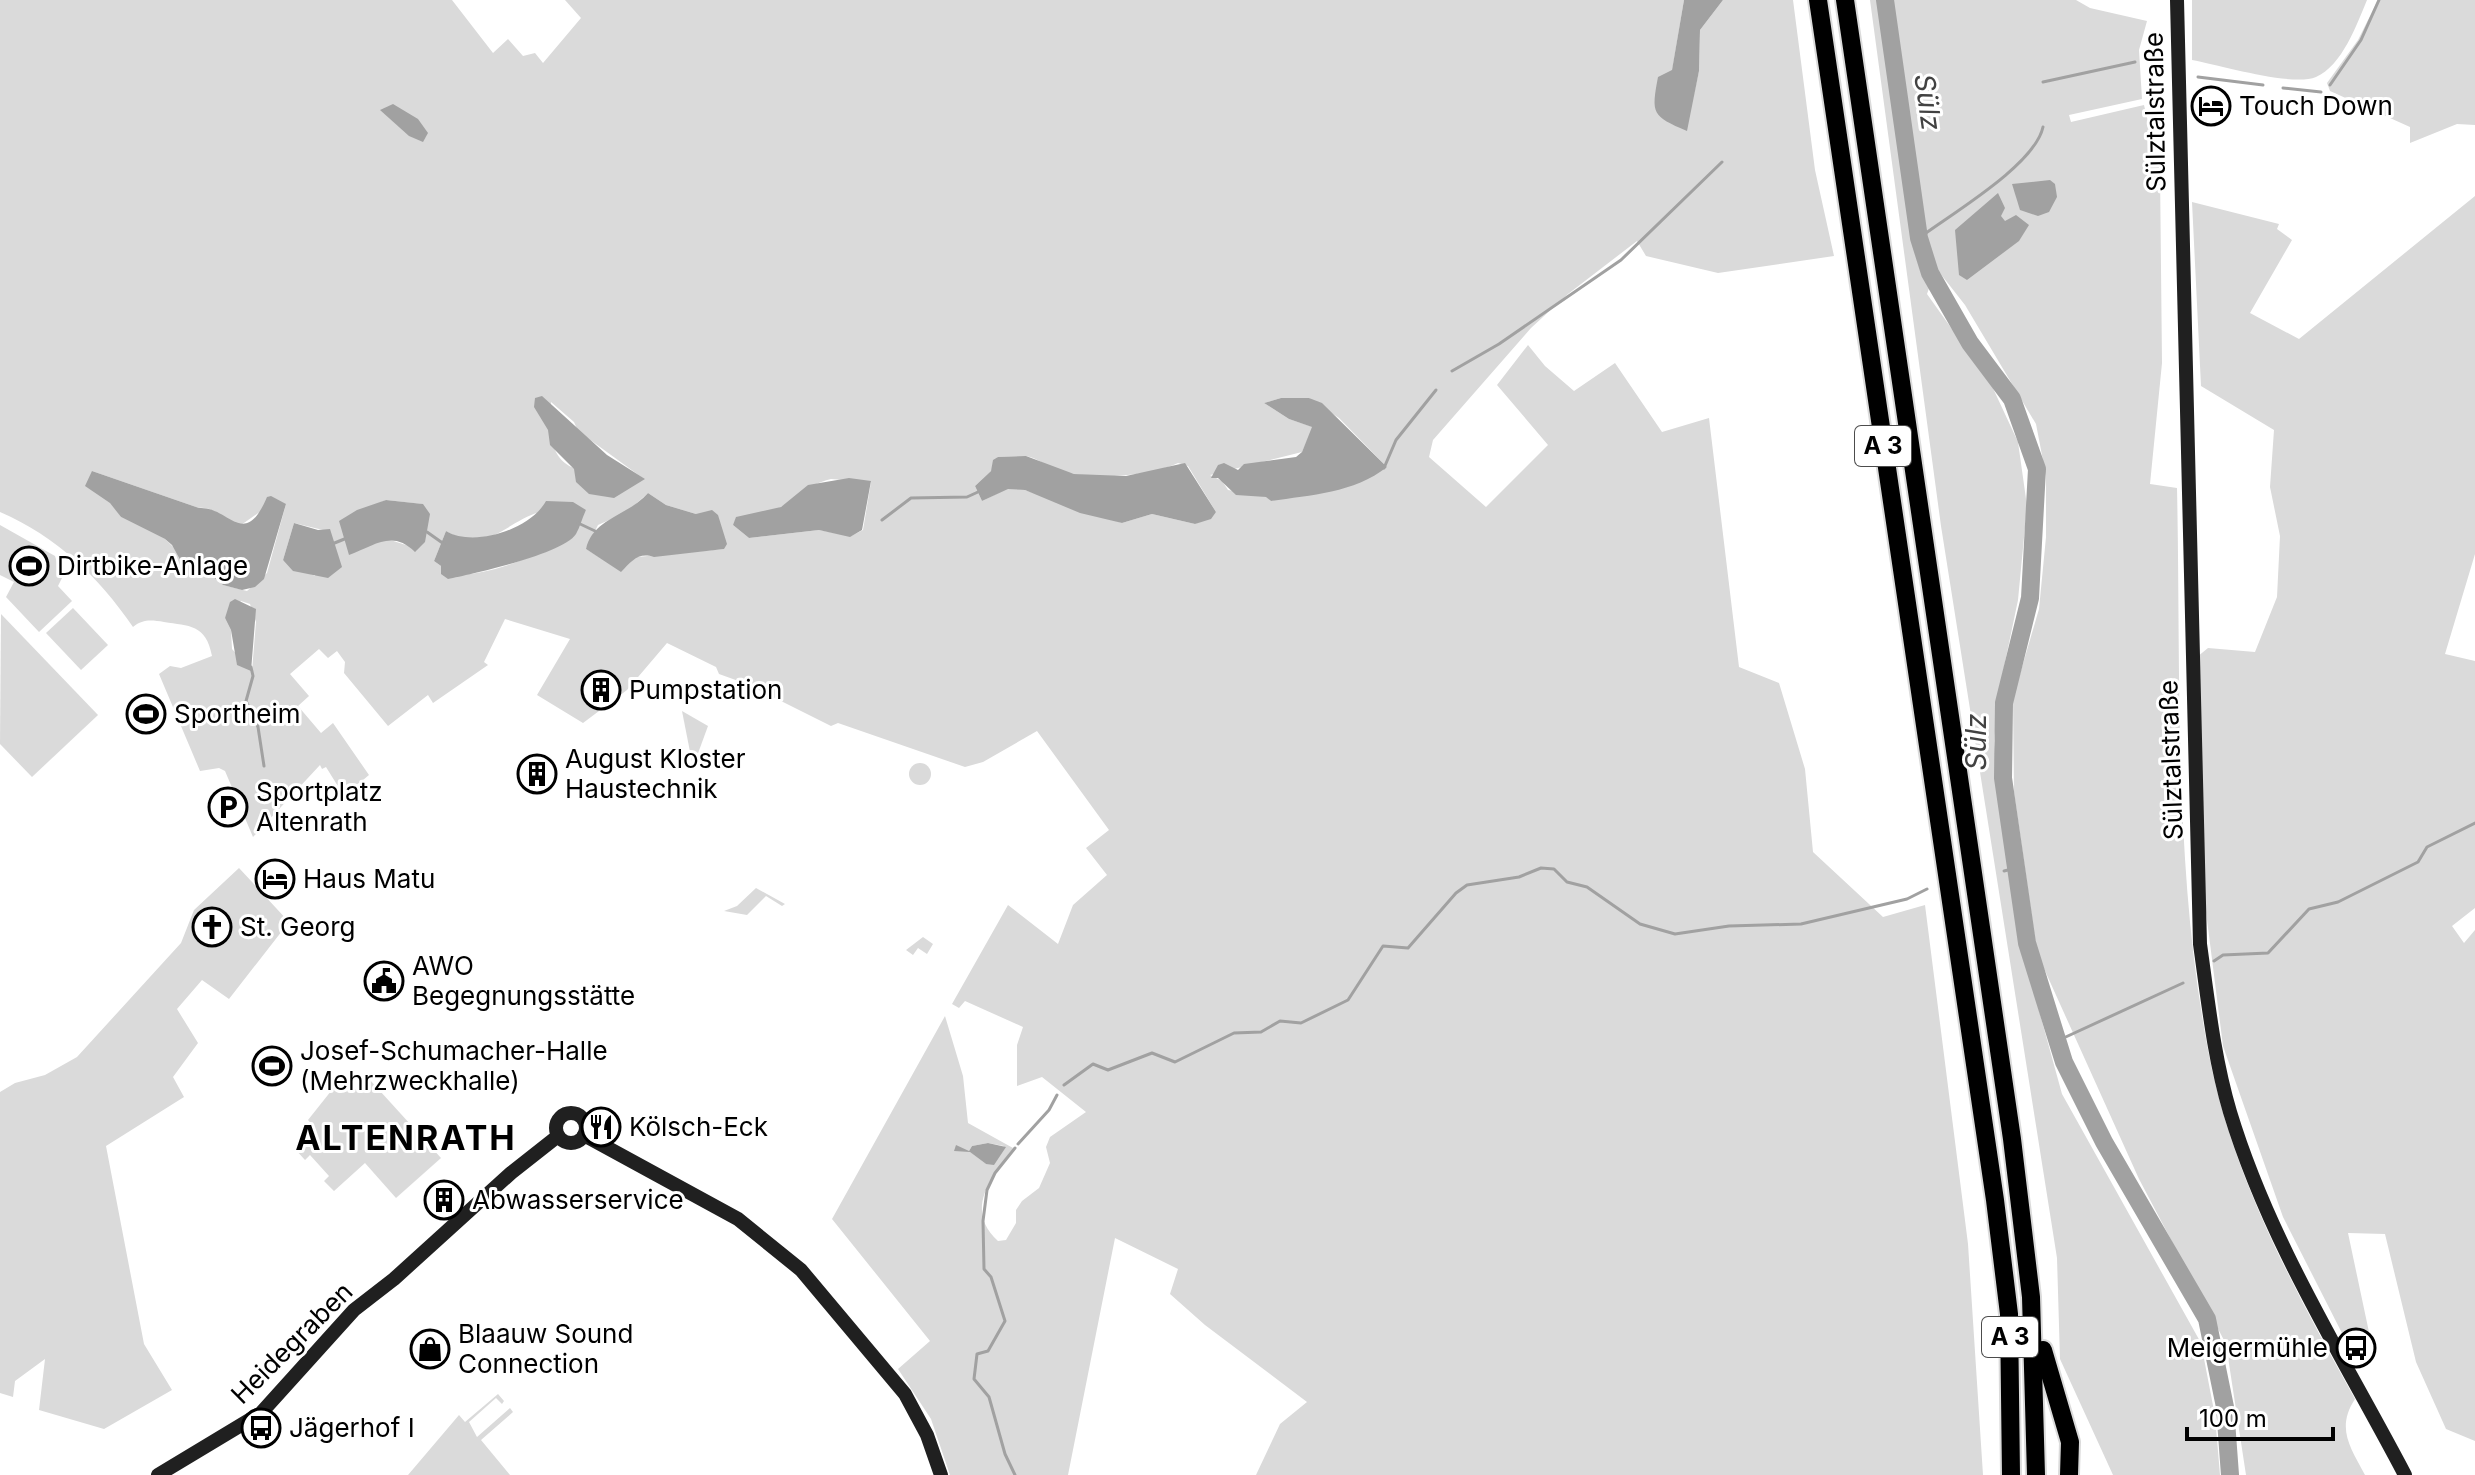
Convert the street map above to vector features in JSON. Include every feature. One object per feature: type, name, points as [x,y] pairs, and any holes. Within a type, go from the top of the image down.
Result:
[{"type":"highway","name":"A 3","points":[[1818,0],[1995,1200],[2009,1314],[2011,1475]]},
{"type":"highway","name":"A 3","points":[[1845,0],[2031,1297],[2036,1475]]},
{"type":"highway","points":[[2031,1297],[2045,1363],[2070,1442],[2069,1475]]},
{"type":"main road","name":"Sülztalstraße","points":[[2177,0],[2200,944],[2215,1050],[2231,1115],[2269,1215],[2316,1311],[2405,1475]]},
{"type":"main road","points":[[567,1113],[582,1118],[586,1125],[584,1135],[568,1143],[558,1136],[556,1124],[567,1113]]},
{"type":"main road","points":[[584,1135],[747,1225],[801,1270],[905,1394],[921,1423],[941,1475]]},
{"type":"main road","name":"Heidegraben","points":[[158,1475],[261,1413],[345,1318],[394,1279],[511,1173],[558,1136]]},
{"type":"shaded area","points":[[0,0],[452,0],[493,53],[508,39],[523,56],[535,53],[543,63],[581,18],[565,0],[1684,0],[1672,71],[1686,130],[1699,71],[1700,30],[1723,0],[1793,0],[1815,170],[1834,256],[1718,273],[1646,256],[1637,241],[1568,294],[1531,328],[1433,440],[1429,457],[1486,507],[1548,445],[1497,385],[1528,345],[1545,366],[1574,391],[1615,363],[1662,432],[1709,418],[1739,667],[1779,683],[1805,769],[1813,852],[1883,917],[1925,905],[1968,1244],[1983,1475],[1256,1475],[1280,1424],[1307,1402],[1205,1325],[1170,1294],[1178,1269],[1115,1238],[1068,1475],[950,1475],[931,1419],[898,1369],[930,1341],[832,1219],[945,1016],[963,1076],[968,1123],[1013,1148],[990,1181],[982,1205],[988,1229],[998,1241],[1006,1240],[1016,1223],[1016,1210],[1039,1188],[1050,1163],[1046,1147],[1050,1137],[1086,1112],[1042,1077],[1017,1086],[1017,1045],[1023,1027],[965,1001],[959,1008],[952,1004],[1008,905],[1058,944],[1073,905],[1107,875],[1086,848],[1109,830],[1037,731],[983,762],[965,767],[838,723],[831,726],[719,674],[716,667],[667,643],[627,690],[583,723],[537,695],[570,639],[505,619],[484,662],[488,665],[433,703],[428,695],[388,726],[344,673],[345,662],[337,651],[328,658],[319,649],[290,674],[309,696],[298,706],[321,733],[333,723],[369,775],[344,796],[326,767],[322,769],[320,765],[253,837],[225,771],[219,768],[200,771],[159,674],[170,666],[181,668],[212,656],[201,632],[181,624],[155,621],[133,627],[120,608],[75,560],[40,533],[0,512]],"holes":[[[1281,398],[1309,398],[1339,418],[1387,467],[1271,501],[1267,497],[1228,490],[1222,481],[1210,475],[1302,452],[1313,427],[1289,419],[1264,403]],[[551,402],[574,422],[578,431],[644,479],[585,472],[571,467],[560,459],[550,428]],[[1026,456],[1068,473],[1100,476],[1151,472],[1178,463],[1188,466],[1216,512],[1195,524],[1152,514],[1122,523],[1025,490],[1008,488],[982,501],[975,486],[991,471],[998,457]],[[92,471],[199,508],[210,509],[241,525],[261,511],[286,504],[267,573],[247,591],[223,585],[205,570],[197,570],[165,539],[121,517]],[[831,479],[871,482],[863,530],[851,536],[819,530],[749,538],[733,525],[781,507],[815,485]],[[648,493],[666,505],[696,514],[724,549],[604,560],[586,549],[598,525],[627,512]],[[386,500],[422,504],[409,546],[384,538],[350,554],[340,521]],[[551,510],[586,510],[561,539],[522,560],[459,575],[441,574],[441,566],[434,561],[446,531],[461,538],[485,538],[528,516]],[[294,523],[323,530],[315,576],[283,560]],[[241,601],[250,604],[256,622],[252,671],[232,649],[231,630],[225,618]],[[988,1143],[1004,1146],[986,1164],[969,1151],[972,1146]]]},
{"type":"shaded area","points":[[1684,0],[1723,0],[1700,30],[1699,71],[1687,131],[1661,117],[1655,106],[1658,77],[1672,70]]},
{"type":"shaded area","points":[[1870,0],[2076,0],[2090,8],[2147,21],[2139,50],[2142,99],[2069,115],[2071,122],[2144,105],[2160,172],[2162,363],[2150,484],[2177,488],[2181,773],[2189,915],[2197,985],[2209,1055],[2234,1145],[2268,1233],[2355,1399],[2346,1419],[2347,1437],[2365,1475],[2246,1475],[2226,1344],[2139,1179],[2037,953],[2014,792],[2013,698],[2039,609],[2046,537],[2046,476],[2036,424],[1965,305],[1936,268],[1927,294],[1991,384],[2018,442],[2027,506],[2018,600],[1999,691],[1994,741],[2000,814],[2021,945],[2062,1094],[2201,1343],[2215,1416],[2220,1475],[2113,1475],[2060,1359],[2057,1258],[1941,526]]},
{"type":"shaded area","points":[[2192,0],[2367,0],[2348,43],[2334,64],[2316,77],[2290,79],[2192,60]]},
{"type":"shaded area","points":[[2378,0],[2475,0],[2475,125],[2457,124],[2410,143],[2410,127],[2330,91],[2327,83],[2358,40]]},
{"type":"shaded area","points":[[393,104],[418,119],[428,133],[423,142],[409,136],[380,110]]},
{"type":"shaded area","points":[[2050,180],[2055,184],[2057,197],[2049,212],[2038,216],[2020,210],[2012,184]]},
{"type":"shaded area","points":[[1998,193],[2005,208],[2001,216],[2005,221],[2016,215],[2029,225],[2019,241],[1967,280],[1959,275],[1955,230]]},
{"type":"shaded area","points":[[2475,196],[2475,554],[2445,654],[2475,661],[2475,908],[2452,926],[2464,943],[2475,930],[2475,1441],[2446,1429],[2416,1362],[2385,1234],[2348,1233],[2373,1351],[2347,1343],[2283,1217],[2223,1046],[2205,904],[2197,657],[2208,648],[2255,652],[2277,597],[2280,536],[2270,487],[2274,430],[2201,386],[2192,202],[2279,224],[2277,229],[2292,240],[2250,313],[2299,339]]},
{"type":"shaded area","points":[[542,396],[607,455],[645,479],[614,498],[589,494],[576,482],[574,469],[550,445],[548,430],[534,407],[535,398]]},
{"type":"shaded area","points":[[1281,398],[1309,398],[1322,403],[1387,467],[1346,488],[1271,501],[1266,497],[1236,495],[1218,478],[1211,478],[1218,465],[1224,463],[1238,470],[1244,464],[1296,457],[1302,452],[1312,427],[1289,419],[1264,403]]},
{"type":"shaded area","points":[[1026,456],[1074,474],[1126,476],[1185,463],[1216,512],[1211,519],[1195,524],[1152,514],[1122,523],[1080,513],[1025,490],[1008,489],[982,501],[975,486],[991,471],[993,460]]},
{"type":"shaded area","points":[[92,471],[199,508],[210,509],[243,524],[259,513],[267,497],[286,504],[264,579],[255,587],[242,590],[223,585],[205,570],[182,563],[165,539],[121,517],[110,503],[85,486]]},
{"type":"shaded area","points":[[849,478],[871,481],[862,530],[850,537],[819,530],[749,538],[733,525],[736,517],[781,507],[808,485]]},
{"type":"shaded area","points":[[648,493],[666,505],[696,514],[712,510],[718,515],[727,544],[724,549],[644,556],[636,558],[621,572],[586,549],[596,530]]},
{"type":"shaded area","points":[[386,500],[423,504],[430,514],[425,542],[415,552],[407,545],[391,540],[349,555],[339,521],[357,510]]},
{"type":"shaded area","points":[[546,501],[573,502],[586,510],[576,534],[568,541],[536,556],[496,568],[448,579],[441,574],[441,566],[434,561],[446,531],[471,537],[501,533],[528,520]]},
{"type":"shaded area","points":[[294,523],[318,530],[330,529],[342,567],[328,578],[293,571],[283,560]]},
{"type":"shaded area","points":[[0,525],[55,556],[62,578],[58,586],[72,601],[39,632],[6,597],[14,582],[0,575]]},
{"type":"shaded area","points":[[235,599],[256,609],[251,671],[237,665],[231,630],[225,618],[230,602]]},
{"type":"shaded area","points":[[73,608],[108,645],[81,670],[46,633]]},
{"type":"shaded area","points":[[1,614],[98,715],[32,777],[0,744]]},
{"type":"shaded area","points":[[682,711],[708,726],[693,767]]},
{"type":"shaded area","points":[[920,763],[928,766],[931,774],[928,782],[920,785],[912,782],[909,774],[912,766]]},
{"type":"shaded area","points":[[239,868],[289,922],[229,999],[202,980],[177,1009],[198,1043],[173,1077],[184,1097],[106,1146],[144,1344],[172,1390],[104,1429],[39,1410],[45,1359],[15,1381],[13,1397],[0,1393],[0,1092],[15,1083],[45,1075],[77,1057],[181,943],[194,910]]},
{"type":"shaded area","points":[[756,888],[785,904],[782,906],[766,896],[747,915],[724,911],[737,906]]},
{"type":"shaded area","points":[[923,937],[933,944],[927,954],[918,948],[913,955],[906,950]]},
{"type":"shaded area","points":[[343,1076],[358,1092],[370,1080],[441,1158],[396,1198],[365,1163],[334,1191],[324,1181],[329,1176],[310,1155],[305,1160],[295,1149],[316,1130],[308,1120]]},
{"type":"shaded area","points":[[988,1143],[1006,1147],[994,1165],[986,1164],[970,1152],[954,1151],[956,1145],[969,1151],[972,1146]]},
{"type":"shaded area","points":[[498,1394],[504,1401],[502,1404],[496,1398],[469,1422],[477,1437],[510,1408],[513,1412],[481,1440],[510,1475],[408,1475],[459,1415],[465,1422]]},
{"type":"waterway","name":"Sülz","points":[[1885,0],[1919,238],[1930,273],[1970,343],[2012,399],[2037,469],[2030,598],[2004,703],[2003,778],[2027,943],[2064,1062],[2104,1142],[2207,1319],[2225,1407],[2230,1475]]},
{"type":"waterway","points":[[2330,85],[2361,40],[2379,0]]},
{"type":"waterway","points":[[2043,82],[2135,62]]},
{"type":"waterway","points":[[2198,77],[2263,85]]},
{"type":"waterway","points":[[2283,88],[2321,92]]},
{"type":"waterway","points":[[1919,238],[2009,172],[2037,142],[2043,127]]},
{"type":"waterway","points":[[1452,371],[1499,344],[1621,260],[1722,162]]},
{"type":"waterway","points":[[1384,468],[1396,440],[1436,390]]},
{"type":"waterway","points":[[882,520],[911,498],[967,497],[978,492]]},
{"type":"waterway","points":[[578,523],[595,531]]},
{"type":"waterway","points":[[427,532],[444,544]]},
{"type":"waterway","points":[[332,544],[347,538]]},
{"type":"waterway","points":[[251,667],[253,676],[246,701],[258,727],[264,766]]},
{"type":"waterway","points":[[2214,961],[2223,955],[2268,953],[2309,909],[2338,902],[2418,862],[2427,847],[2475,823]]},
{"type":"waterway","points":[[1064,1085],[1093,1064],[1108,1070],[1152,1053],[1175,1062],[1234,1033],[1261,1032],[1280,1021],[1301,1023],[1348,1000],[1383,946],[1408,948],[1456,893],[1467,885],[1519,877],[1541,868],[1554,869],[1567,882],[1587,887],[1640,924],[1675,934],[1729,926],[1801,924],[1907,899],[1927,889]]},
{"type":"waterway","points":[[2004,871],[2016,868]]},
{"type":"waterway","points":[[2057,1041],[2183,983]]},
{"type":"waterway","points":[[1018,1144],[1049,1110],[1057,1095]]},
{"type":"waterway","points":[[1015,1148],[995,1173],[987,1190],[983,1221],[984,1269],[991,1277],[1005,1321],[988,1351],[977,1354],[974,1379],[989,1397],[1005,1454],[1015,1475]]},
{"type":"place","name":"Touch Down","points":[[2211,106]]},
{"type":"place","name":"Dirtbike-Anlage","points":[[29,566]]},
{"type":"place","name":"Pumpstation","points":[[601,690]]},
{"type":"place","name":"Sportheim","points":[[146,714]]},
{"type":"place","name":"August Kloster Haustechnik","points":[[537,774]]},
{"type":"place","name":"Sportplatz Altenrath","points":[[228,807]]},
{"type":"place","name":"Haus Matu","points":[[275,879]]},
{"type":"place","name":"St. Georg","points":[[212,927]]},
{"type":"place","name":"AWO Begegnungsstätte","points":[[384,981]]},
{"type":"place","name":"Josef-Schumacher-Halle (Mehrzweckhalle)","points":[[272,1066]]},
{"type":"place","name":"Kölsch-Eck","points":[[601,1127]]},
{"type":"place","name":"Abwasserservice","points":[[444,1200]]},
{"type":"place","name":"Meigermühle","points":[[2356,1348]]},
{"type":"place","name":"Blaauw Sound Connection","points":[[430,1349]]},
{"type":"place","name":"Jägerhof I","points":[[261,1428]]},
{"type":"district","name":"ALTENRATH","points":[[406,1138]]}]
